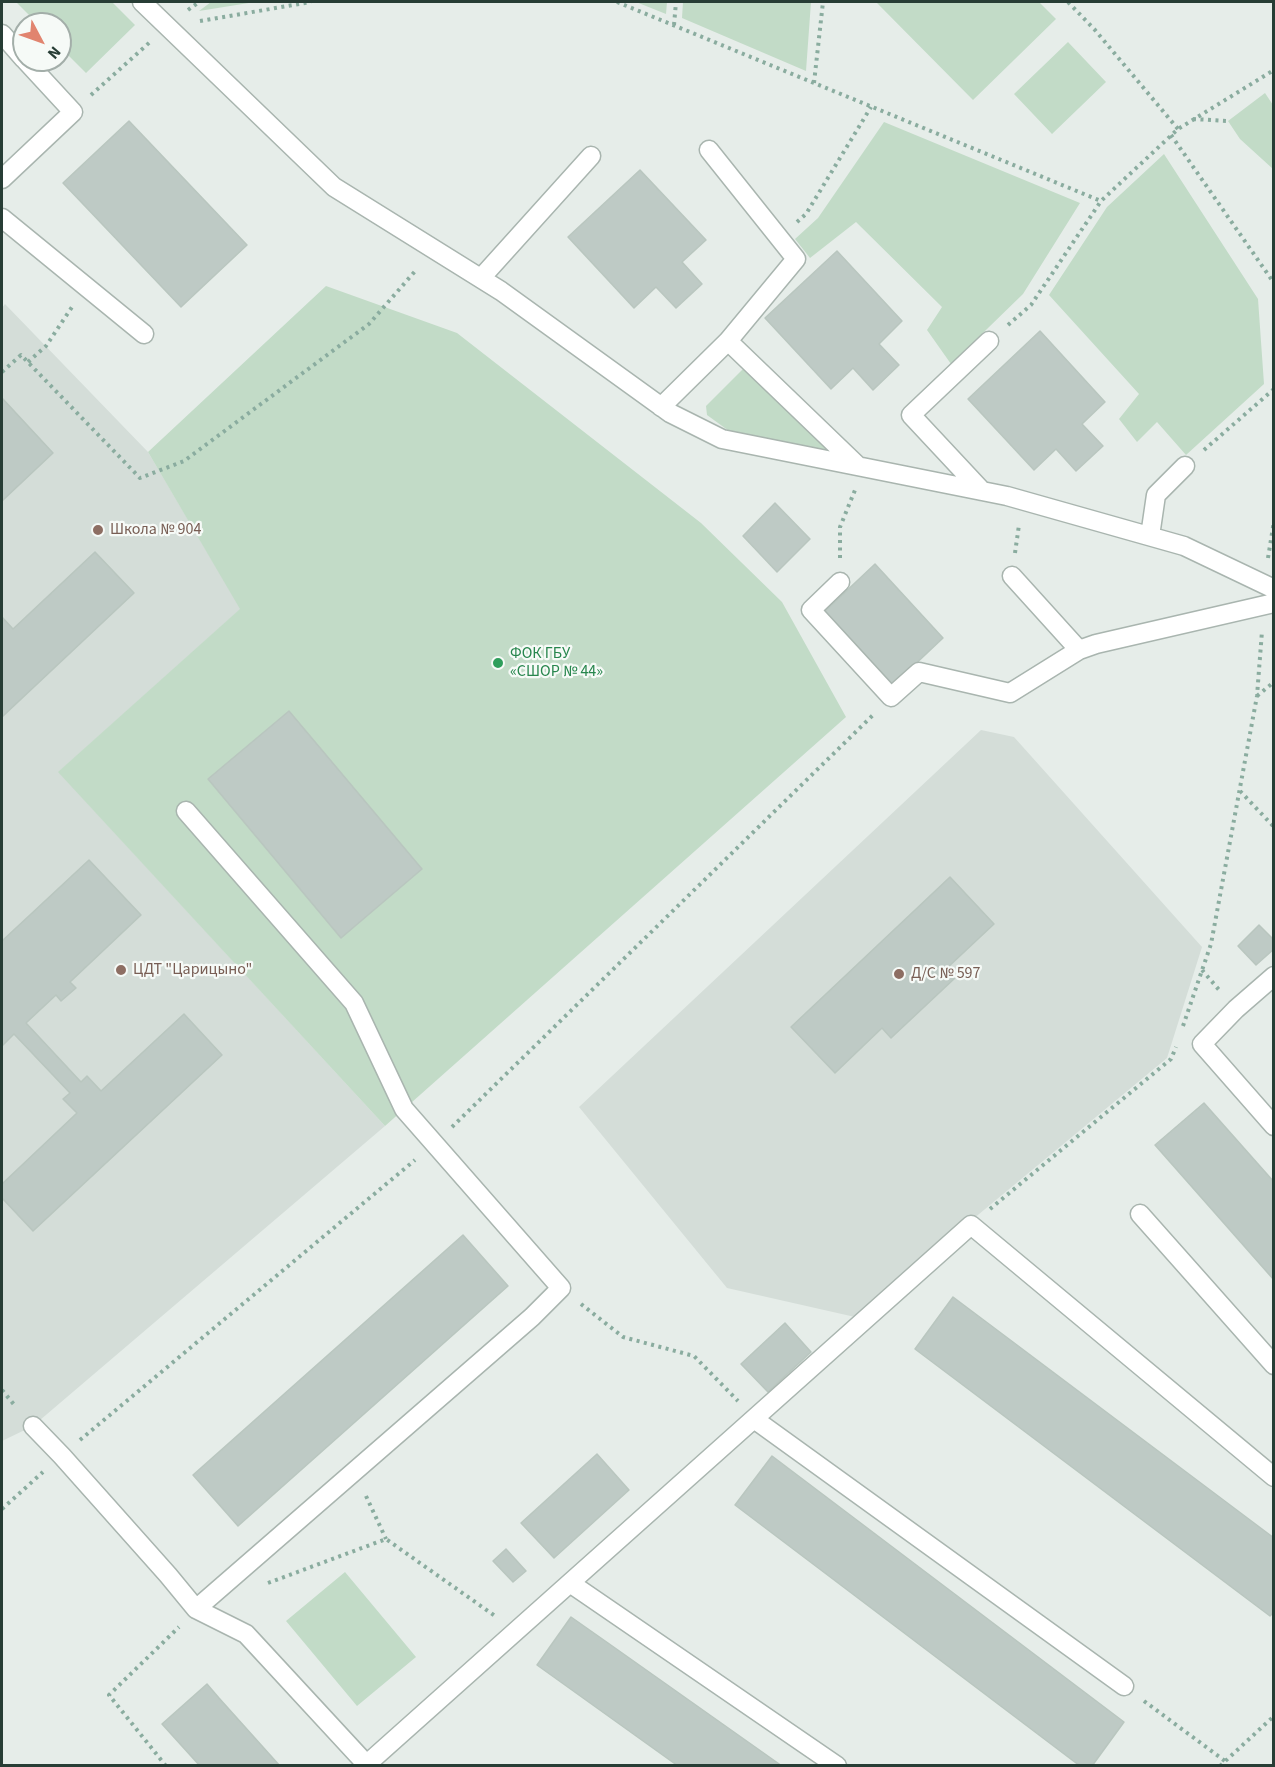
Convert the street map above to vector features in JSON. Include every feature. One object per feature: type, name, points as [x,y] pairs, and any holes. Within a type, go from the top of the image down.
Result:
[{"type":"lane","points":[[142,2],[334,188],[481,278],[661,407],[722,439],[1022,500],[1184,546],[1274,589]]},
{"type":"lane","points":[[2,179],[73,112],[37,72]]},
{"type":"lane","points":[[661,407],[729,341],[796,259],[709,150]]},
{"type":"lane","points":[[481,278],[591,156]]},
{"type":"lane","points":[[2,218],[144,334]]},
{"type":"lane","points":[[729,341],[861,467]]},
{"type":"lane","points":[[982,491],[911,415],[989,342]]},
{"type":"lane","points":[[1150,536],[1156,495],[1185,466]]},
{"type":"lane","points":[[1012,576],[1078,650]]},
{"type":"lane","points":[[840,582],[811,610],[891,697],[919,672],[1010,693],[1078,650],[1269,605]]},
{"type":"lane","points":[[186,811],[354,1003],[404,1108],[561,1288],[532,1317],[196,1610]]},
{"type":"lane","points":[[1274,976],[1236,1009],[1202,1044],[1274,1126]]},
{"type":"lane","points":[[1140,1214],[1274,1365]]},
{"type":"lane","points":[[33,1426],[168,1575],[196,1610],[246,1634],[368,1765],[971,1225],[1274,1477]]},
{"type":"lane","points":[[754,1419],[1124,1686]]},
{"type":"lane","points":[[570,1583],[837,1766]]},
{"type":"path","points":[[73,112],[167,27],[311,2]]},
{"type":"path","points":[[617,2],[1101,201]]},
{"type":"path","points":[[674,25],[676,2]]},
{"type":"path","points":[[814,83],[823,2]]},
{"type":"path","points":[[1068,2],[1095,30],[1178,129]]},
{"type":"path","points":[[1031,305],[1101,201],[1170,135],[1274,70]]},
{"type":"path","points":[[806,214],[871,106]]},
{"type":"path","points":[[1193,119],[1228,121]]},
{"type":"path","points":[[1170,135],[1274,283]]},
{"type":"path","points":[[2,372],[21,355],[140,478],[184,461],[369,324],[434,250]]},
{"type":"path","points":[[28,362],[46,346],[85,286]]},
{"type":"path","points":[[1224,433],[1274,389]]},
{"type":"path","points":[[840,527],[861,467]]},
{"type":"path","points":[[1012,576],[1022,500]]},
{"type":"path","points":[[971,1225],[1172,1059],[1211,945],[1257,696],[1269,605]]},
{"type":"path","points":[[1257,696],[1274,682]]},
{"type":"path","points":[[2,1509],[62,1456],[434,1145],[891,697]]},
{"type":"path","points":[[1239,790],[1274,827]]},
{"type":"path","points":[[561,1288],[623,1337],[694,1356],[754,1419]]},
{"type":"path","points":[[354,1472],[386,1539],[516,1631]]},
{"type":"path","points":[[263,1585],[386,1539]]},
{"type":"path","points":[[166,1766],[109,1695],[196,1610]]},
{"type":"path","points":[[1124,1686],[1225,1761]]},
{"type":"path","points":[[1220,1766],[1274,1716]]},
{"type":"shaded area","name":"ЦДТ \"Царицыно\"","points":[[5,304],[148,452],[241,609],[59,772],[385,1126],[33,1426],[2,1441],[2,308]]},
{"type":"shaded area","points":[[981,730],[1014,737],[1202,947],[1167,1058],[855,1317],[727,1288],[579,1107]]},
{"type":"green space","points":[[16,2],[112,2],[135,25],[86,73],[72,59],[72,12],[26,12]]},
{"type":"green space","points":[[211,2],[255,2],[199,11]]},
{"type":"green space","points":[[636,2],[667,2],[666,14]]},
{"type":"green space","points":[[683,2],[811,2],[806,71],[682,18]]},
{"type":"green space","points":[[876,2],[1039,2],[1056,19],[973,100]]},
{"type":"green space","points":[[1068,42],[1106,82],[1052,134],[1014,94]]},
{"type":"green space","points":[[1265,93],[1273,105],[1273,169],[1240,139],[1228,121]]},
{"type":"green space","points":[[884,122],[1080,203],[1023,294],[951,364],[927,330],[942,307],[856,222],[810,258],[795,239],[818,218]]},
{"type":"green space","points":[[1164,154],[1258,299],[1264,384],[1186,455],[1157,422],[1137,442],[1119,419],[1139,394],[1049,295],[1107,207]]},
{"type":"green space","name":"ФОК ГБУ «СШОР № 44»","points":[[326,286],[457,333],[701,523],[782,602],[846,717],[385,1126],[58,772],[240,609],[148,452]]},
{"type":"green space","points":[[744,368],[838,456],[729,431],[707,415],[706,406]]},
{"type":"green space","points":[[345,1572],[416,1657],[357,1706],[286,1621]]},
{"type":"building","points":[[129,121],[247,245],[181,307],[63,183]]},
{"type":"building","points":[[640,170],[706,240],[682,262],[702,284],[676,308],[656,287],[634,308],[568,237]]},
{"type":"building","points":[[837,251],[902,321],[879,344],[899,365],[873,390],[853,368],[831,389],[765,318]]},
{"type":"building","points":[[1040,331],[1105,402],[1082,424],[1103,446],[1076,471],[1056,449],[1034,470],[968,399]]},
{"type":"building","points":[[2,398],[53,453],[2,501]]},
{"type":"building","points":[[775,503],[810,539],[777,572],[743,536]]},
{"type":"building","points":[[95,552],[134,593],[2,717],[2,617],[13,629]]},
{"type":"building","points":[[875,564],[943,638],[891,687],[823,613]]},
{"type":"building","points":[[289,711],[422,869],[341,938],[208,779]]},
{"type":"building","points":[[89,860],[141,915],[70,982],[76,988],[61,1001],[56,995],[26,1023],[81,1082],[87,1076],[101,1091],[184,1014],[222,1055],[33,1231],[2,1198],[2,1184],[77,1113],[63,1099],[70,1093],[14,1034],[2,1046],[2,941]]},
{"type":"building","name":"Д/C № 597","points":[[950,877],[994,924],[946,969],[955,978],[891,1038],[882,1028],[835,1073],[791,1027]]},
{"type":"building","points":[[1259,925],[1274,940],[1274,949],[1256,965],[1238,946]]},
{"type":"building","points":[[1204,1103],[1274,1182],[1274,1280],[1155,1145]]},
{"type":"building","points":[[463,1235],[508,1286],[238,1526],[193,1475]]},
{"type":"building","points":[[953,1297],[1274,1538],[1274,1612],[1270,1616],[915,1349]]},
{"type":"building","points":[[785,1323],[811,1352],[768,1392],[741,1364]]},
{"type":"building","points":[[597,1454],[629,1490],[554,1558],[521,1523]]},
{"type":"building","points":[[772,1456],[1124,1722],[1092,1766],[1080,1766],[735,1505]]},
{"type":"building","points":[[506,1549],[526,1571],[513,1582],[493,1561]]},
{"type":"building","points":[[571,1617],[782,1766],[678,1766],[537,1665]]},
{"type":"building","points":[[207,1684],[280,1766],[200,1766],[162,1724]]},
{"type":"place","name":"Школа № 904","points":[[98,530]]},
{"type":"place","name":"ФОК ГБУ «СШОР № 44»","points":[[498,663]]},
{"type":"place","name":"ЦДТ \"Царицыно\"","points":[[121,970]]},
{"type":"place","name":"Д/C № 597","points":[[899,974]]}]
